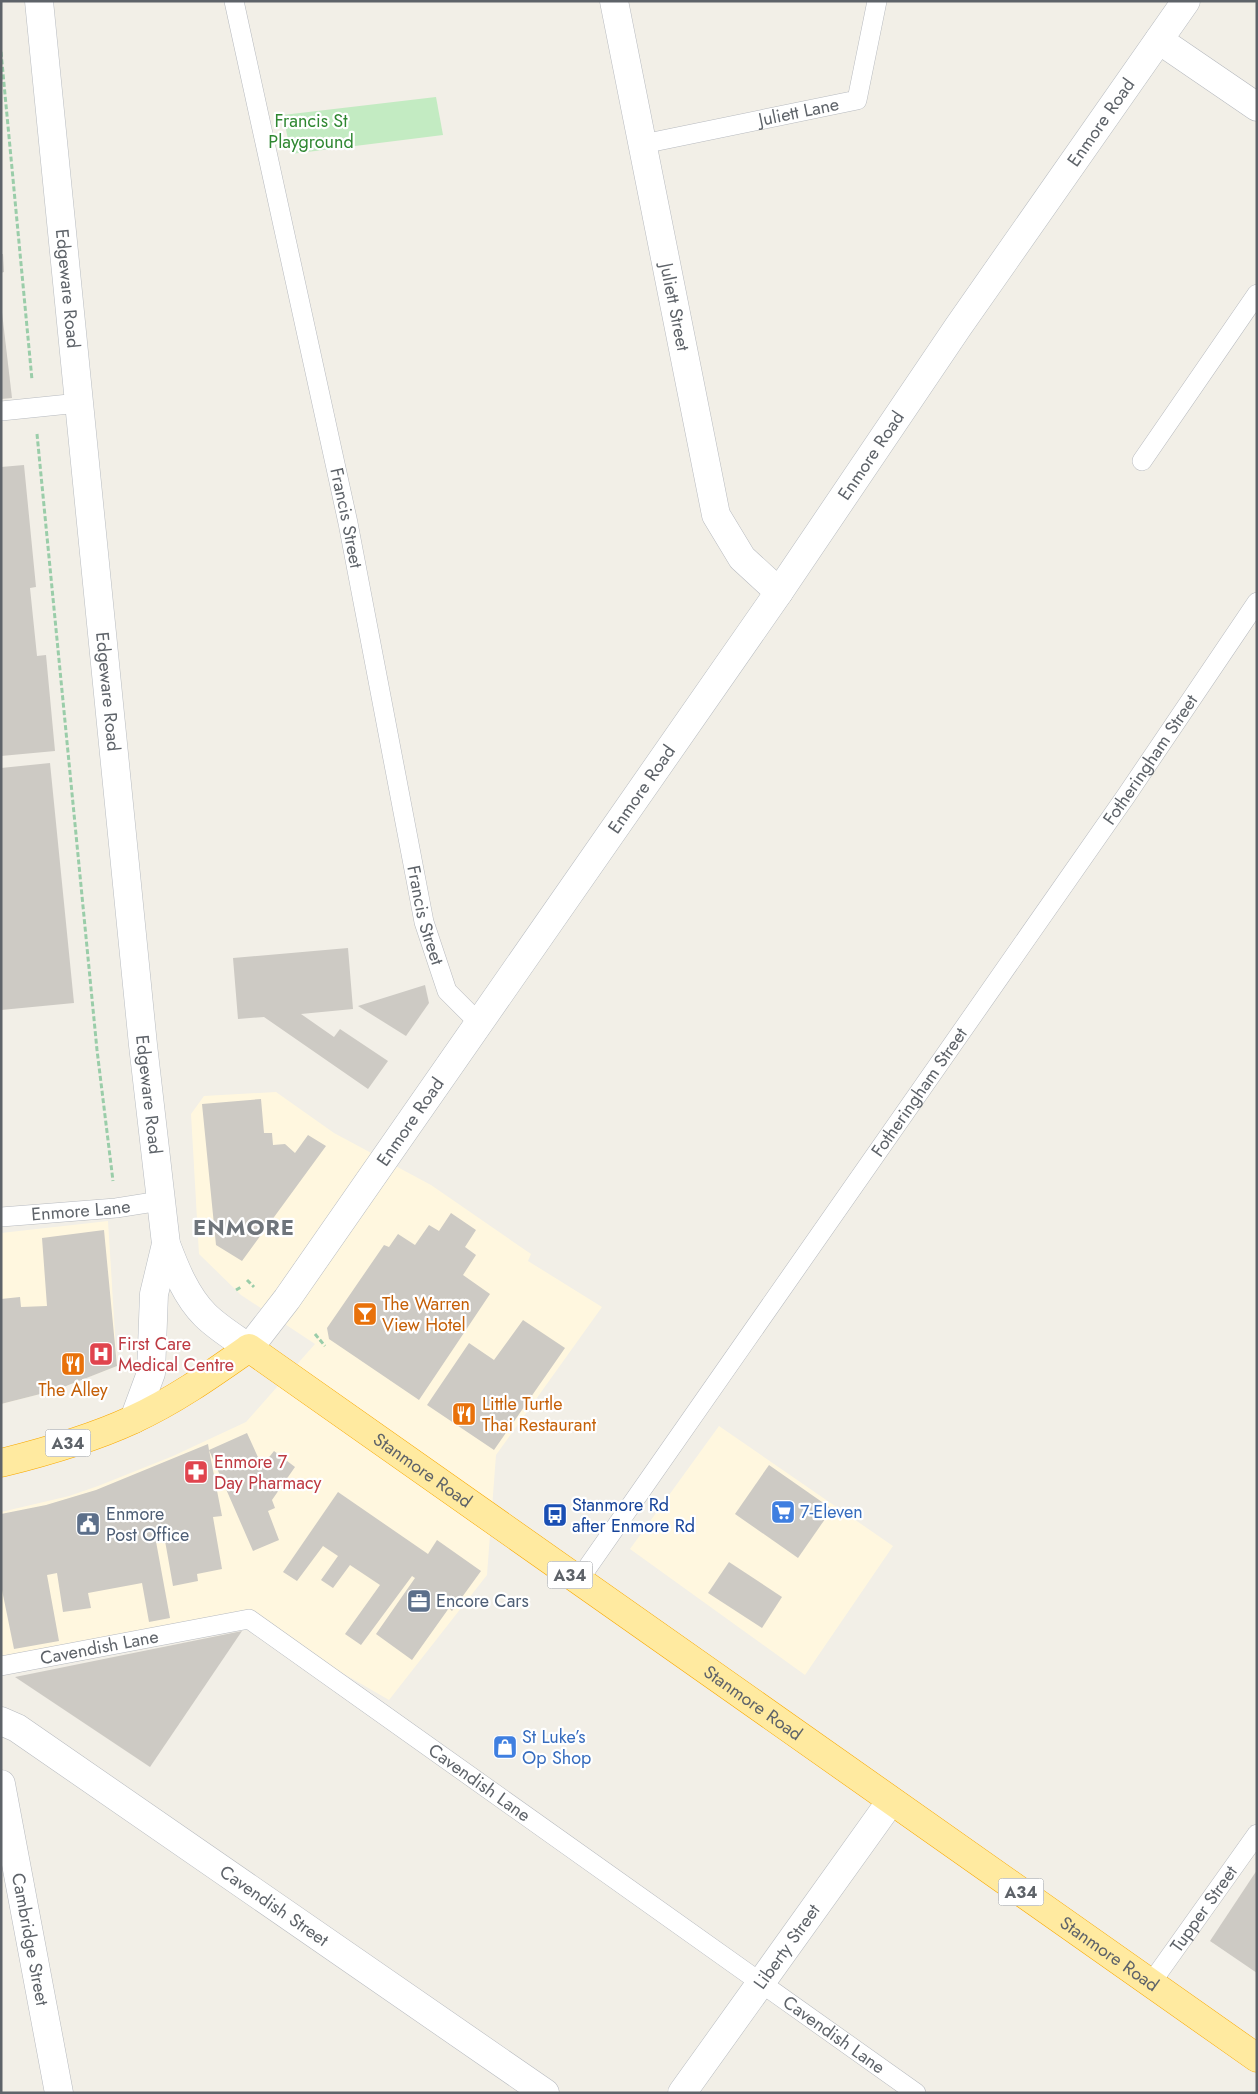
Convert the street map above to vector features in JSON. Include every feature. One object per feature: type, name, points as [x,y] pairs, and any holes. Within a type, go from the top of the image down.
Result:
[{"type":"highway","name":"Stanmore Road","points":[[249,1348],[1257,2058]]},
{"type":"highway","name":"Enmore Road","points":[[1,1463],[37,1454],[134,1419],[200,1383],[249,1348]]},
{"type":"main road","name":"Edgeware Road","points":[[39,1],[166,1244],[177,1273],[205,1315],[249,1348]]},
{"type":"main road","name":"Juliett Street","points":[[614,1],[716,515],[742,558],[779,592]]},
{"type":"main road","name":"Enmore Road","points":[[249,1348],[287,1299],[779,592],[958,327],[1186,1]]},
{"type":"main road","points":[[1159,40],[1257,107]]},
{"type":"main road","points":[[134,1419],[151,1373],[154,1294],[166,1244]]},
{"type":"main road","name":"Cavendish Street","points":[[1,1721],[17,1728],[545,2093]]},
{"type":"main road","name":"Cambridge Street","points":[[1,1784],[59,2093]]},
{"type":"main road","name":"Liberty Street","points":[[682,2093],[891,1800]]},
{"type":"lane","name":"Francis Street","points":[[234,1],[348,523],[424,922],[447,991],[479,1023]]},
{"type":"lane","name":"Juliett Lane","points":[[643,144],[857,100],[877,1]]},
{"type":"lane","points":[[1142,461],[1257,294]]},
{"type":"lane","points":[[1,411],[79,404]]},
{"type":"lane","name":"Fotheringham Street","points":[[578,1581],[1126,796],[1257,602]]},
{"type":"lane","name":"Enmore Lane","points":[[1,1218],[116,1208],[160,1200]]},
{"type":"lane","name":"Cavendish Lane","points":[[1,1666],[249,1619],[760,1984],[916,2093]]},
{"type":"lane","name":"Tupper Street","points":[[1151,1983],[1257,1834]]},
{"type":"path","points":[[1,52],[32,384]]},
{"type":"path","points":[[37,427],[97,1050],[113,1183]]},
{"type":"path","points":[[247,1280],[254,1286]]},
{"type":"path","points":[[236,1290],[241,1287]]},
{"type":"path","points":[[315,1334],[325,1346]]},
{"type":"shaded area","points":[[276,1092],[334,1133],[431,1185],[531,1254],[528,1261],[602,1307],[496,1455],[487,1575],[389,1700],[249,1619],[1,1666],[1,1512],[69,1496],[98,1486],[173,1456],[246,1422],[315,1344],[241,1295],[199,1254],[191,1114],[204,1096]]},
{"type":"shaded area","points":[[108,1221],[117,1366],[56,1390],[1,1404],[1,1233]]},
{"type":"shaded area","name":"7-Eleven","points":[[719,1426],[893,1546],[805,1675],[630,1549]]},
{"type":"green space","name":"Francis St Playground","points":[[436,97],[443,135],[291,154],[283,115]]},
{"type":"building","points":[[1,254],[3,254],[4,272],[1,273]]},
{"type":"building","points":[[1,304],[12,398],[1,399]]},
{"type":"building","points":[[24,465],[36,587],[30,588],[37,656],[46,655],[55,751],[1,756],[1,467]]},
{"type":"building","points":[[50,763],[74,1003],[1,1010],[1,768]]},
{"type":"building","points":[[348,948],[353,1009],[301,1014],[334,1037],[340,1029],[388,1061],[368,1089],[264,1017],[238,1019],[233,958]]},
{"type":"building","points":[[425,985],[429,1003],[406,1036],[358,1006]]},
{"type":"building","points":[[261,1099],[264,1133],[272,1133],[273,1145],[285,1144],[295,1153],[308,1135],[326,1146],[242,1261],[216,1245],[202,1104]]},
{"type":"building","points":[[451,1213],[476,1230],[465,1247],[476,1255],[463,1275],[490,1294],[419,1400],[329,1339],[327,1328],[384,1245],[389,1247],[398,1234],[415,1245],[429,1225],[439,1231]]},
{"type":"building","points":[[104,1230],[117,1366],[56,1390],[1,1404],[1,1299],[20,1297],[21,1307],[47,1306],[42,1238]]},
{"type":"building","points":[[523,1320],[565,1348],[494,1450],[427,1405],[469,1343],[494,1360]]},
{"type":"building","points":[[247,1433],[262,1466],[274,1451],[295,1467],[272,1500],[275,1508],[268,1511],[279,1540],[253,1551],[209,1450]]},
{"type":"building","points":[[208,1444],[222,1516],[213,1517],[222,1569],[197,1574],[198,1581],[173,1586],[164,1535],[155,1536],[170,1618],[149,1622],[142,1583],[88,1593],[91,1608],[63,1612],[57,1573],[47,1575],[59,1641],[14,1649],[1,1585],[1,1514],[46,1505],[96,1490]]},
{"type":"building","name":"7-Eleven","points":[[769,1465],[832,1509],[798,1558],[735,1514]]},
{"type":"building","points":[[338,1492],[428,1554],[437,1540],[481,1571],[452,1611],[449,1608],[412,1660],[376,1634],[415,1578],[412,1576],[361,1645],[345,1634],[380,1585],[350,1565],[333,1588],[321,1580],[338,1556],[323,1546],[297,1581],[283,1572]]},
{"type":"building","points":[[729,1562],[782,1597],[762,1628],[708,1593]]},
{"type":"building","points":[[242,1631],[150,1767],[15,1677]]},
{"type":"building","points":[[1257,1870],[1257,1973],[1210,1941]]},
{"type":"place","name":"The Warren View Hotel","points":[[365,1314]]},
{"type":"place","name":"First Care Medical Centre","points":[[101,1354]]},
{"type":"place","name":"The Alley","points":[[73,1364]]},
{"type":"place","name":"Little Turtle Thai Restaurant","points":[[464,1414]]},
{"type":"place","name":"Enmore 7 Day Pharmacy","points":[[196,1472]]},
{"type":"place","name":"7-Eleven","points":[[783,1512]]},
{"type":"place","name":"Stanmore Rd after Enmore Rd","points":[[555,1515]]},
{"type":"place","name":"Enmore Post Office","points":[[88,1524]]},
{"type":"place","name":"Encore Cars","points":[[419,1601]]},
{"type":"place","name":"St Luke’s Op Shop","points":[[505,1747]]},
{"type":"district","name":"ENMORE","points":[[244,1227]]}]
